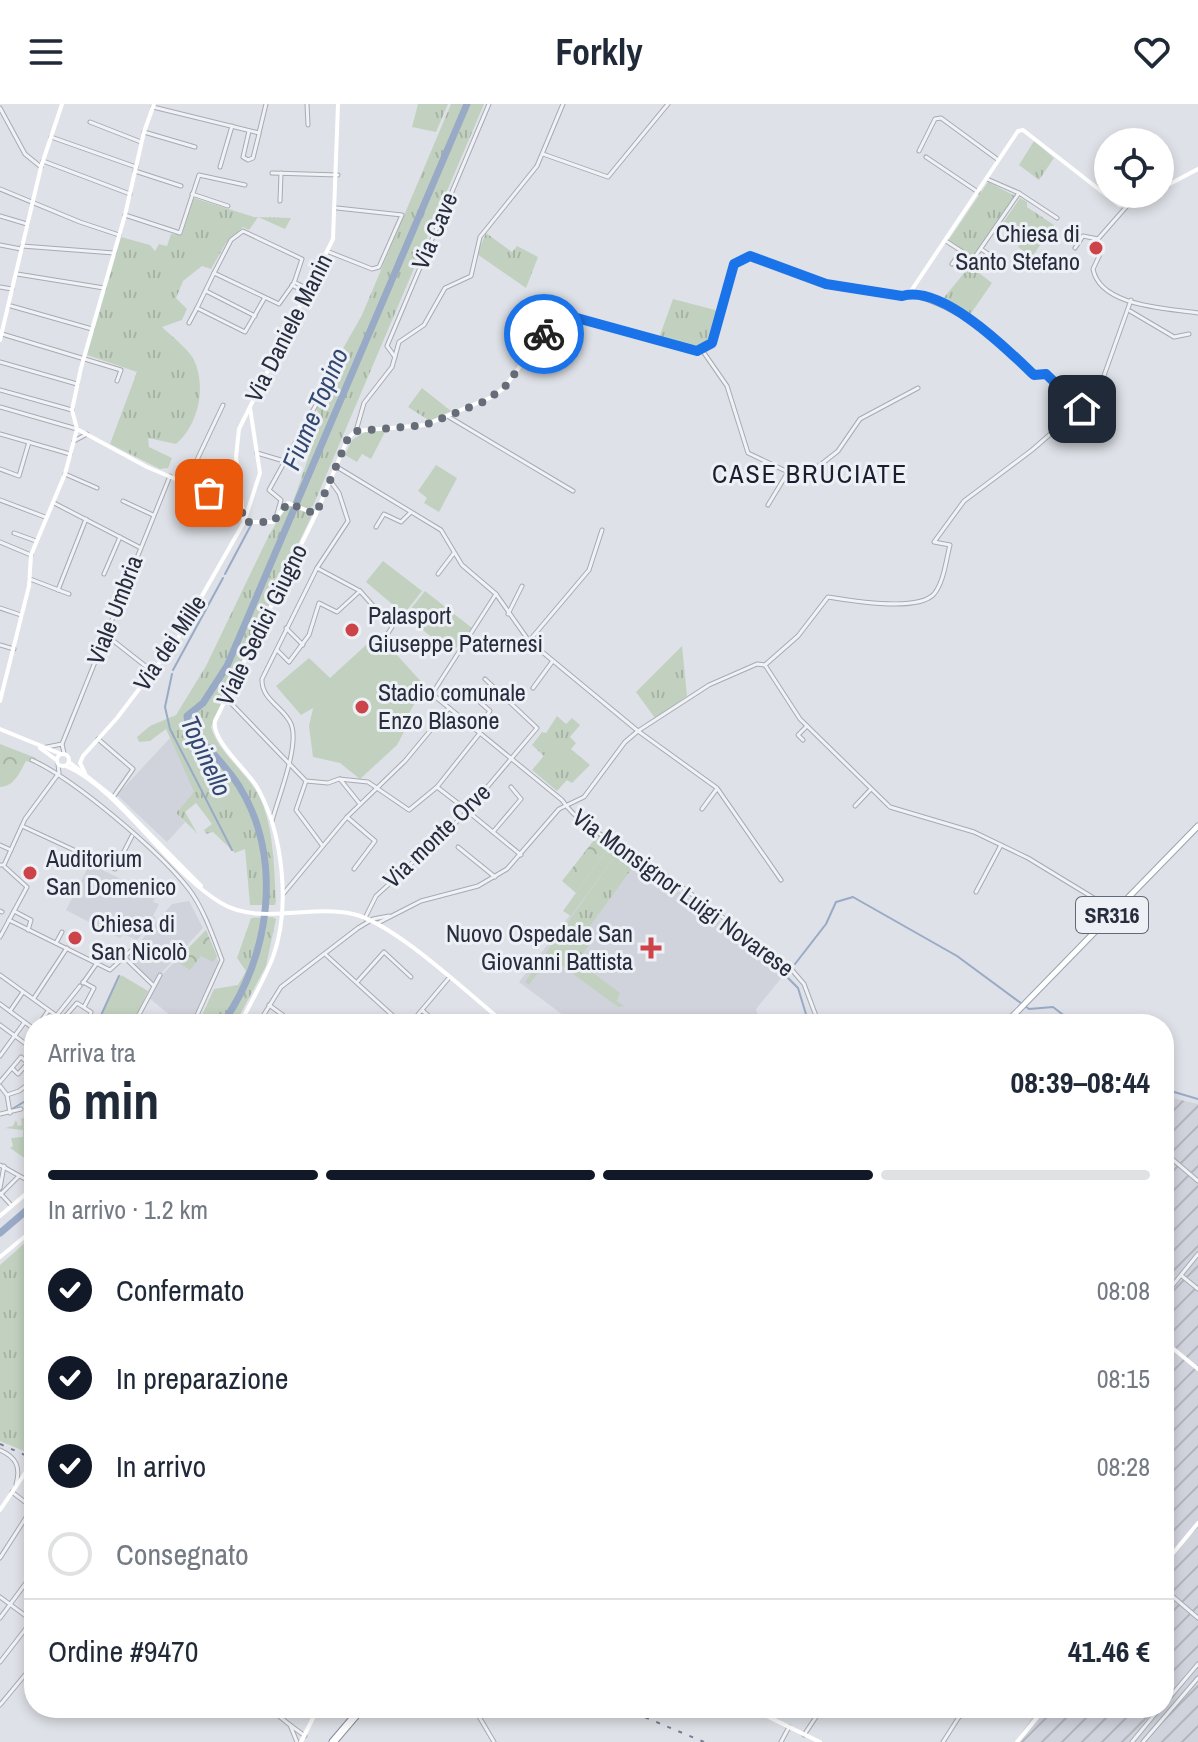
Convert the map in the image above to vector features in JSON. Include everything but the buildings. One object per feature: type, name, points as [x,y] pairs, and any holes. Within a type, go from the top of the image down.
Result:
[{"type":"highway","points":[[337,1742],[354,1718]]},
{"type":"highway","points":[[337,1742],[355,1718]]},
{"type":"main road","name":"SR316","points":[[1014,1014],[1198,826]]},
{"type":"street","points":[[0,340],[11,306],[42,164],[62,104]]},
{"type":"street","points":[[249,131],[243,157],[248,160],[253,158],[266,104]]},
{"type":"street","points":[[307,104],[308,125]]},
{"type":"street","name":"Via Daniele Manin","points":[[244,522],[236,442],[250,406],[329,252],[337,208],[338,104]]},
{"type":"street","name":"Via Cave","points":[[395,357],[387,346],[489,104]]},
{"type":"street","points":[[563,104],[555,117],[543,154],[517,194],[480,237],[471,276],[445,288],[424,325],[399,342],[391,368],[364,403],[356,431],[372,427],[406,429],[483,402],[504,388],[555,319],[561,316],[702,350],[727,386],[748,453],[788,472],[826,462],[860,419],[918,388]]},
{"type":"street","points":[[543,154],[608,177],[668,104]]},
{"type":"street","points":[[0,701],[30,579],[31,555],[65,474],[74,441],[77,429],[72,410],[77,384],[125,215],[141,142],[154,105],[259,133]]},
{"type":"street","points":[[0,108],[25,154],[42,164],[130,194]]},
{"type":"street","points":[[919,151],[935,119],[941,118],[999,161]]},
{"type":"street","points":[[90,122],[141,142]]},
{"type":"street","points":[[220,167],[232,126]]},
{"type":"street","points":[[909,294],[1018,131],[1027,131],[1094,185]]},
{"type":"street","points":[[144,132],[195,147]]},
{"type":"street","points":[[51,137],[181,186]]},
{"type":"street","points":[[926,157],[978,192]]},
{"type":"street","points":[[1174,182],[1198,169]]},
{"type":"street","points":[[125,215],[180,233],[201,173],[245,185]]},
{"type":"street","points":[[272,173],[338,175]]},
{"type":"street","points":[[280,201],[281,173]]},
{"type":"street","points":[[987,179],[1019,193],[1057,218]]},
{"type":"street","points":[[0,189],[119,235]]},
{"type":"street","points":[[970,264],[1019,193]]},
{"type":"street","points":[[192,194],[228,206]]},
{"type":"street","points":[[329,252],[372,269],[379,267],[402,215],[337,208]]},
{"type":"street","points":[[1098,239],[1125,208]]},
{"type":"street","points":[[0,216],[27,224]]},
{"type":"street","points":[[189,323],[206,291],[214,273],[231,240],[243,231],[300,257],[301,263],[293,284],[279,304],[214,273]]},
{"type":"street","points":[[1075,248],[1083,236],[1098,239]]},
{"type":"street","points":[[1098,239],[1102,250],[1093,269],[1094,276],[1114,295],[1198,313]]},
{"type":"street","points":[[946,241],[972,258]]},
{"type":"street","points":[[0,245],[114,253]]},
{"type":"street","points":[[981,249],[994,258]]},
{"type":"street","points":[[952,264],[961,251]]},
{"type":"street","points":[[702,350],[712,343],[734,264],[750,256],[826,284],[902,296],[909,294],[944,303],[988,331],[1034,375],[1046,374],[1082,409]]},
{"type":"street","points":[[17,274],[105,288]]},
{"type":"street","points":[[293,284],[308,291]]},
{"type":"street","points":[[0,287],[14,290]]},
{"type":"street","points":[[206,291],[255,316]]},
{"type":"street","points":[[197,308],[243,331],[264,299]]},
{"type":"street","points":[[765,665],[798,636],[828,597],[915,604],[932,596],[939,587],[950,545],[934,542],[964,501],[1082,409],[1101,384],[1130,311],[1131,300]]},
{"type":"street","points":[[11,306],[92,329]]},
{"type":"street","points":[[1130,311],[1174,337],[1189,334]]},
{"type":"street","points":[[2,334],[121,370],[117,381]]},
{"type":"street","points":[[0,362],[77,384]]},
{"type":"street","points":[[274,522],[281,500],[269,490],[327,385]]},
{"type":"street","points":[[0,390],[72,410]]},
{"type":"street","points":[[186,483],[223,405]]},
{"type":"street","points":[[250,406],[251,430],[257,453],[284,461]]},
{"type":"street","points":[[0,407],[77,429],[170,476],[230,502],[240,502]]},
{"type":"street","points":[[445,415],[573,491]]},
{"type":"street","name":"Viale Sedici Giugno","points":[[245,1014],[274,954],[281,895],[271,824],[257,787],[215,733],[215,721],[316,514],[348,438],[356,431]]},
{"type":"street","points":[[0,434],[70,454]]},
{"type":"street","points":[[74,441],[87,434]]},
{"type":"street","points":[[0,469],[19,476],[29,442]]},
{"type":"street","name":"Via dei Mille","points":[[83,756],[178,638],[244,522],[259,480],[257,453]]},
{"type":"street","points":[[337,467],[441,530],[454,553],[471,574],[496,594],[529,641],[638,731],[717,788],[781,880]]},
{"type":"street","points":[[768,505],[788,472]]},
{"type":"street","points":[[65,474],[97,488]]},
{"type":"street","name":"Viale Umbria","points":[[62,744],[170,476]]},
{"type":"street","points":[[271,824],[294,740],[292,725],[262,685],[286,628],[317,568],[348,521],[339,493],[330,481]]},
{"type":"street","points":[[0,500],[45,517]]},
{"type":"street","points":[[123,501],[153,515]]},
{"type":"street","points":[[52,502],[139,547]]},
{"type":"street","points":[[244,522],[261,525],[274,522],[282,508],[292,504],[316,514]]},
{"type":"street","points":[[376,527],[384,514],[401,522],[410,513]]},
{"type":"street","points":[[58,590],[86,519]]},
{"type":"street","points":[[529,641],[589,570],[602,530]]},
{"type":"street","points":[[14,533],[36,541]]},
{"type":"street","points":[[104,574],[120,537]]},
{"type":"street","points":[[0,542],[31,555]]},
{"type":"street","points":[[438,574],[454,553]]},
{"type":"street","points":[[317,568],[360,591],[392,627],[385,638]]},
{"type":"street","points":[[30,579],[69,594]]},
{"type":"street","points":[[508,614],[522,586]]},
{"type":"street","points":[[276,650],[289,662],[303,646],[319,603],[337,612],[360,591]]},
{"type":"street","points":[[281,895],[376,785],[405,761],[449,707],[432,694],[496,594]]},
{"type":"street","points":[[0,608],[21,615]]},
{"type":"street","points":[[286,628],[303,646]]},
{"type":"street","points":[[106,635],[153,672]]},
{"type":"street","points":[[0,645],[14,649]]},
{"type":"street","points":[[533,688],[552,662]]},
{"type":"street","points":[[378,921],[421,901],[469,890],[495,877],[521,855],[566,805],[584,797],[625,742],[638,731],[709,685],[757,664],[765,665],[807,726],[890,807],[974,832],[1115,911]]},
{"type":"street","points":[[226,698],[306,781],[328,783],[339,779],[376,785],[409,810],[437,787],[490,711],[480,700],[491,685],[485,679]]},
{"type":"street","name":"Via monte Orve","points":[[263,1014],[281,987],[326,955],[367,918],[385,885],[469,812],[538,725],[491,685]]},
{"type":"street","name":"Via Monsignor Luigi Novarese","points":[[449,707],[513,758],[583,822],[654,867],[792,970],[804,984],[815,1014]]},
{"type":"street","points":[[803,740],[798,735],[807,726]]},
{"type":"street","points":[[0,729],[63,754]]},
{"type":"street","points":[[98,739],[133,769],[113,797]]},
{"type":"street","points":[[32,742],[110,800],[207,893],[225,906],[252,912],[343,913],[378,921],[489,1014]]},
{"type":"street","points":[[1,934],[27,884],[2,865],[22,826],[64,763],[62,744],[46,747]]},
{"type":"street","points":[[63,754],[64,763]]},
{"type":"street","points":[[64,763],[83,756]]},
{"type":"street","points":[[83,756],[80,763],[85,773]]},
{"type":"street","points":[[32,760],[60,773],[133,834],[188,888],[222,960],[198,1014]]},
{"type":"street","points":[[64,763],[85,773],[113,797],[207,893]]},
{"type":"street","points":[[339,779],[360,804]]},
{"type":"street","points":[[306,781],[296,810],[322,845]]},
{"type":"street","points":[[437,787],[521,855]]},
{"type":"street","points":[[493,833],[521,799],[511,787]]},
{"type":"street","points":[[702,809],[717,788]]},
{"type":"street","points":[[855,806],[871,789]]},
{"type":"street","points":[[347,817],[375,841],[354,869]]},
{"type":"street","points":[[22,826],[115,869],[133,834]]},
{"type":"street","points":[[0,845],[11,850]]},
{"type":"street","points":[[976,892],[1001,845]]},
{"type":"street","points":[[458,847],[495,877]]},
{"type":"street","points":[[14,911],[31,920],[28,930]]},
{"type":"street","points":[[9,918],[110,970],[134,948]]},
{"type":"street","points":[[388,918],[391,932]]},
{"type":"street","points":[[56,943],[62,932]]},
{"type":"street","points":[[33,999],[67,948]]},
{"type":"street","points":[[357,982],[384,952],[411,977]]},
{"type":"street","points":[[326,955],[391,1014]]},
{"type":"street","points":[[125,958],[154,986]]},
{"type":"street","points":[[58,1014],[97,962]]},
{"type":"street","points":[[0,975],[55,1014]]},
{"type":"street","points":[[139,1014],[160,975]]},
{"type":"street","points":[[418,1014],[448,979]]},
{"type":"street","points":[[82,984],[94,988],[84,1007]]},
{"type":"street","points":[[10,1011],[23,992]]},
{"type":"street","points":[[67,1014],[77,1003],[92,1014]]},
{"type":"street","points":[[0,1004],[24,1021]]},
{"type":"street","points":[[268,1005],[281,1014]]},
{"type":"street","points":[[46,1014],[49,1010]]},
{"type":"street","points":[[421,1010],[426,1014]]},
{"type":"street","points":[[0,1056],[24,1023]]},
{"type":"street","points":[[0,1025],[24,1042]]},
{"type":"street","points":[[10,1113],[7,1095],[0,1084],[12,1068]]},
{"type":"street","points":[[7,1095],[24,1086]]},
{"type":"street","points":[[0,1114],[21,1109]]},
{"type":"street","points":[[1174,1161],[1198,1181]]},
{"type":"street","points":[[12,1205],[0,1192],[2,1166],[24,1179]]},
{"type":"street","points":[[0,1192],[19,1176]]},
{"type":"street","points":[[0,1216],[24,1193]]},
{"type":"street","points":[[0,1257],[24,1237]]},
{"type":"street","points":[[1174,1284],[1198,1254]]},
{"type":"street","points":[[1181,1275],[1198,1289]]},
{"type":"street","points":[[1174,1349],[1198,1369]]},
{"type":"street","points":[[0,1450],[10,1455],[17,1464],[16,1484]]},
{"type":"street","points":[[0,1510],[24,1475]]},
{"type":"street","points":[[12,1492],[24,1502]]},
{"type":"street","points":[[0,1558],[24,1522]]},
{"type":"street","points":[[1174,1552],[1198,1523]]},
{"type":"street","points":[[0,1616],[24,1585]]},
{"type":"street","points":[[0,1597],[24,1614]]},
{"type":"street","points":[[1174,1598],[1198,1618]]},
{"type":"street","points":[[0,1662],[24,1631]]},
{"type":"street","points":[[1174,1692],[1198,1664]]},
{"type":"street","points":[[0,1705],[24,1676]]},
{"type":"street","points":[[1174,1705],[1198,1678]]},
{"type":"street","points":[[281,1718],[305,1736]]},
{"type":"street","points":[[480,1718],[494,1742]]},
{"type":"street","points":[[771,1718],[820,1742]]},
{"type":"street","points":[[804,1735],[815,1718]]},
{"type":"street","points":[[943,1742],[958,1718]]},
{"type":"street","points":[[1017,1742],[1037,1718]]},
{"type":"street","points":[[1152,1718],[1133,1740],[1142,1742],[1163,1718]]},
{"type":"street","points":[[290,1725],[299,1742],[313,1720]]},
{"type":"street","points":[[298,1728],[313,1720]]},
{"type":"street","points":[[781,1742],[789,1727]]},
{"type":"street","points":[[294,1733],[305,1736]]},
{"type":"shaded area","points":[[170,738],[195,792],[176,813],[185,822],[167,842],[117,795]]},
{"type":"shaded area","name":"Nuovo Ospedale San Giovanni Battista","points":[[621,848],[787,971],[756,1009],[757,1014],[562,1014],[519,982]]},
{"type":"shaded area","points":[[90,864],[156,896],[153,902],[159,904],[153,916],[156,918],[137,940],[123,934],[120,938],[66,910]]},
{"type":"shaded area","points":[[189,901],[203,928],[153,982],[127,957],[172,904]]},
{"type":"shaded area","points":[[206,930],[219,963],[195,1014],[169,1014],[149,998],[159,978]]},
{"type":"shaded area","points":[[1174,1098],[1198,1104],[1198,1742],[1015,1742],[1032,1718],[1174,1718]]},
{"type":"green space","points":[[418,104],[448,104],[436,132],[412,127]]},
{"type":"green space","points":[[451,104],[484,104],[313,506],[308,509],[311,517],[211,727],[219,745],[258,794],[267,819],[276,901],[275,905],[250,905],[245,849],[235,853],[213,832],[206,834],[204,830],[212,824],[196,803],[185,812],[197,833],[176,813],[194,792],[166,729],[150,741],[139,742],[137,737],[150,726],[176,715],[206,666],[269,535],[286,507],[293,502],[322,418],[316,409],[330,388],[328,375],[362,315]]},
{"type":"green space","points":[[1034,141],[1054,158],[1039,180],[1019,165]]},
{"type":"green space","points":[[988,182],[1015,196],[974,256],[948,241]]},
{"type":"green space","points":[[194,198],[258,217],[249,230],[243,227],[226,243],[211,269],[202,266],[183,281],[176,298],[187,309],[182,320],[162,327],[193,358],[200,392],[195,416],[176,444],[148,438],[149,447],[172,458],[168,468],[160,469],[110,444],[137,372],[87,355],[121,237],[150,245],[155,251],[159,244],[167,246],[171,234],[182,235]]},
{"type":"green space","points":[[1020,198],[1027,202],[1027,207],[1054,225],[1032,257],[1018,247],[1024,239],[1002,224]]},
{"type":"green space","points":[[258,217],[291,218],[285,229]]},
{"type":"green space","points":[[486,233],[512,252],[517,246],[538,257],[526,288],[477,254]]},
{"type":"green space","points":[[970,266],[992,283],[967,319],[941,301]]},
{"type":"green space","points":[[673,299],[719,311],[710,335],[700,346],[659,338]]},
{"type":"green space","points":[[422,388],[451,411],[430,421],[408,407]]},
{"type":"green space","points":[[368,430],[386,430],[371,459],[362,454],[357,462],[345,455],[352,440]]},
{"type":"green space","points":[[436,465],[457,478],[439,512],[424,503],[427,498],[418,491]]},
{"type":"green space","points":[[383,561],[422,591],[404,614],[366,582]]},
{"type":"green space","points":[[425,591],[472,628],[452,653],[405,616]]},
{"type":"green space","name":"Stadio comunale Enzo Blasone","points":[[378,634],[425,686],[402,725],[406,728],[397,745],[360,779],[340,763],[313,757],[309,726],[313,708],[301,715],[276,686],[309,658],[330,678]]},
{"type":"green space","points":[[682,646],[687,696],[655,718],[636,692]]},
{"type":"green space","points":[[557,716],[566,724],[572,718],[580,725],[570,737],[576,743],[571,749],[590,765],[572,783],[567,780],[557,791],[532,770],[544,756],[532,745],[542,732],[546,733]]},
{"type":"green space","points":[[0,744],[36,758],[33,763],[26,761],[13,782],[0,787]]},
{"type":"green space","points":[[598,835],[612,843],[576,893],[562,881]]},
{"type":"green space","points":[[612,843],[621,848],[571,916],[563,911]]},
{"type":"green space","points":[[621,848],[638,860],[580,940],[590,944],[577,961],[620,993],[617,1001],[624,1006],[618,1007],[550,957],[529,985],[525,982]]},
{"type":"green space","points":[[251,918],[276,919],[266,966],[240,1014],[203,1014],[214,989],[238,985],[246,971],[237,958]]},
{"type":"green space","points":[[206,930],[217,956],[213,962],[201,956],[190,970],[176,961]]},
{"type":"green space","points":[[121,975],[148,991],[137,1014],[102,1014]]},
{"type":"green space","points":[[24,1118],[24,1158],[10,1148],[13,1146],[11,1138],[23,1137],[23,1130],[5,1128],[13,1126],[16,1120],[18,1126],[22,1125],[21,1119]]},
{"type":"green space","points":[[24,1244],[24,1451],[0,1441],[0,1265]]},
{"type":"waterway","name":"Fiume Topino","points":[[228,1014],[251,969],[260,939],[266,876],[262,844],[253,814],[239,786],[188,724],[187,716],[203,703],[227,666],[467,104]]},
{"type":"waterway","name":"Topinello","points":[[225,574],[251,525]]},
{"type":"waterway","name":"Topinello","points":[[173,670],[223,578]]},
{"type":"waterway","name":"Topinello","points":[[172,674],[165,707],[170,729],[232,850]]},
{"type":"waterway","points":[[795,964],[826,924],[836,902],[853,897],[957,956],[1029,1009],[1053,1007],[1062,1014]]},
{"type":"waterway","points":[[789,972],[788,978],[798,988],[806,1014]]},
{"type":"waterway","name":"Topinello","points":[[102,1014],[119,976]]},
{"type":"waterway","points":[[1174,1092],[1198,1099]]},
{"type":"waterway","name":"Topinello","points":[[12,1109],[24,1102]]},
{"type":"waterway","name":"Fiume Topino","points":[[0,1233],[24,1213]]},
{"type":"railway","points":[[0,1444],[24,1455]]},
{"type":"railway","points":[[647,1718],[704,1742]]},
{"type":"way so far","points":[[209,493],[230,502],[240,502],[244,522],[254,525],[273,522],[288,503],[316,514],[348,438],[356,431],[372,427],[406,429],[425,425],[483,402],[504,388],[544,334]]},
{"type":"place","name":"Chiesa di Santo Stefano","points":[[1096,248]]},
{"type":"place","name":"Palasport Giuseppe Paternesi","points":[[352,630]]},
{"type":"place","name":"Stadio comunale Enzo Blasone","points":[[362,707]]},
{"type":"place","name":"Auditorium San Domenico","points":[[30,873]]},
{"type":"place","name":"Chiesa di San Nicolò","points":[[75,938]]},
{"type":"place","name":"Nuovo Ospedale San Giovanni Battista","points":[[651,948]]},
{"type":"district","name":"CASE BRUCIATE","points":[[810,474]]},
{"type":"route","points":[[544,334],[555,319],[566,315],[697,351],[705,349],[712,343],[734,264],[750,256],[826,284],[902,296],[909,294],[944,303],[969,322],[988,331],[1034,375],[1046,374],[1082,409]]}]
